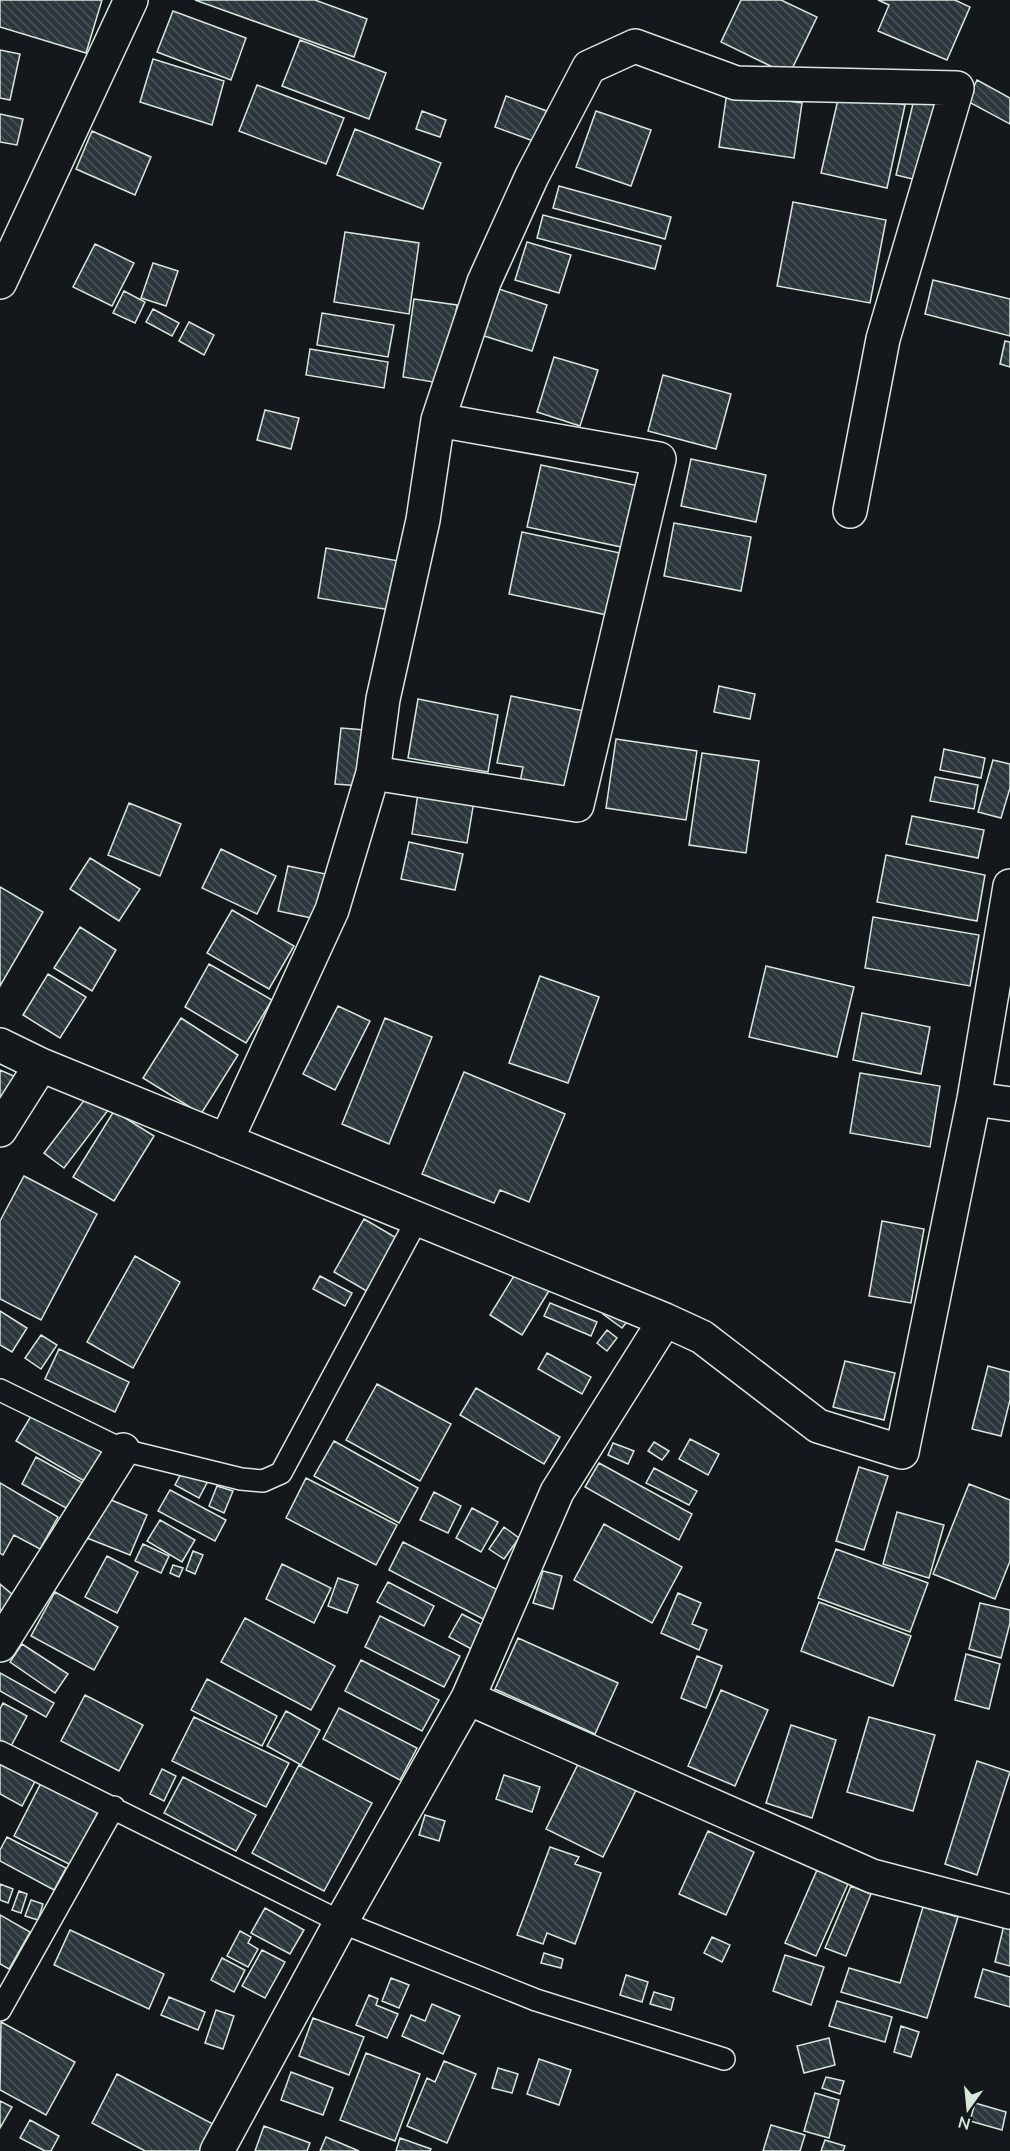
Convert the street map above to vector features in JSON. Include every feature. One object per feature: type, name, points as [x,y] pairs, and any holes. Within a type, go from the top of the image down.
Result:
[{"type":"street","points":[[0,282],[131,0]]},
{"type":"street","points":[[226,1141],[332,910],[373,773],[382,699],[423,520],[438,420],[484,282],[532,176],[589,67],[635,46],[736,83],[957,88],[883,339],[850,511]]},
{"type":"street","points":[[373,773],[577,805],[659,459],[438,420]]},
{"type":"street","points":[[0,1045],[41,1065],[418,1218],[702,1337],[818,1426],[902,1452],[974,1099],[1010,886]]},
{"type":"street","points":[[0,1130],[41,1065]]},
{"type":"street","points":[[974,1099],[1010,1104]]},
{"type":"street","points":[[217,2151],[341,1922],[468,1698],[557,1492],[664,1320]]},
{"type":"street","points":[[0,1645],[123,1450]]},
{"type":"street","points":[[468,1698],[872,1876],[1010,1912]]},
{"type":"lane","points":[[0,1390],[123,1450],[241,1479],[263,1481],[281,1473],[418,1218]]},
{"type":"lane","points":[[0,1752],[341,1922],[536,2000],[724,2059]]},
{"type":"lane","points":[[0,2010],[114,1807]]},
{"type":"building","points":[[0,0],[102,0],[86,53],[0,27]]},
{"type":"building","points":[[195,0],[315,0],[367,19],[354,57]]},
{"type":"building","points":[[741,0],[781,0],[817,17],[789,75],[721,42]]},
{"type":"building","points":[[878,0],[955,0],[970,7],[947,60],[878,31],[889,5]]},
{"type":"building","points":[[173,11],[246,38],[231,80],[157,52]]},
{"type":"building","points":[[300,40],[386,73],[369,119],[282,86]]},
{"type":"building","points":[[0,50],[20,54],[10,100],[0,98]]},
{"type":"building","points":[[153,59],[224,81],[212,125],[140,102]]},
{"type":"building","points":[[977,80],[1010,98],[1010,124],[967,101]]},
{"type":"building","points":[[257,85],[344,118],[326,164],[239,131]]},
{"type":"building","points":[[840,91],[905,105],[887,188],[821,173]]},
{"type":"building","points":[[916,91],[944,97],[925,182],[896,175]]},
{"type":"building","points":[[727,92],[802,103],[794,158],[719,147]]},
{"type":"building","points":[[506,96],[547,111],[536,142],[495,127]]},
{"type":"building","points":[[422,111],[446,120],[440,137],[416,129]]},
{"type":"building","points":[[596,111],[651,130],[631,186],[576,167]]},
{"type":"building","points":[[0,114],[23,119],[17,145],[0,142]]},
{"type":"building","points":[[355,129],[441,163],[423,209],[337,175]]},
{"type":"building","points":[[92,131],[151,157],[135,195],[76,169]]},
{"type":"building","points":[[559,186],[671,217],[665,239],[553,208]]},
{"type":"building","points":[[793,202],[886,220],[870,303],[777,286]]},
{"type":"building","points":[[543,215],[661,246],[655,269],[537,238]]},
{"type":"building","points":[[345,232],[419,243],[409,314],[334,302]]},
{"type":"building","points":[[527,242],[571,255],[559,293],[515,280]]},
{"type":"building","points":[[95,244],[134,263],[112,306],[73,287]]},
{"type":"building","points":[[153,263],[178,271],[166,306],[141,298]]},
{"type":"building","points":[[933,280],[1010,299],[1010,336],[925,314]]},
{"type":"building","points":[[496,288],[547,305],[532,351],[481,335]]},
{"type":"building","points":[[124,291],[145,302],[135,323],[113,313]]},
{"type":"building","points":[[414,299],[457,305],[445,384],[403,377]]},
{"type":"building","points":[[153,309],[179,323],[172,336],[146,322]]},
{"type":"building","points":[[322,313],[394,325],[388,357],[317,345]]},
{"type":"building","points":[[189,322],[214,335],[204,355],[179,341]]},
{"type":"building","points":[[1005,341],[1010,342],[1010,367],[1000,364]]},
{"type":"building","points":[[310,349],[388,362],[384,388],[306,375]]},
{"type":"building","points":[[554,357],[598,370],[580,426],[537,412]]},
{"type":"building","points":[[663,375],[731,394],[716,449],[648,431]]},
{"type":"building","points":[[265,410],[299,418],[291,449],[257,440]]},
{"type":"building","points":[[691,459],[766,475],[756,522],[681,506]]},
{"type":"building","points":[[541,465],[639,486],[626,548],[527,527]]},
{"type":"building","points":[[674,523],[751,537],[741,591],[664,576]]},
{"type":"building","points":[[522,532],[620,553],[607,615],[509,594]]},
{"type":"building","points":[[326,548],[399,561],[390,610],[318,598]]},
{"type":"building","points":[[719,686],[755,694],[750,719],[714,712]]},
{"type":"building","points":[[511,696],[589,712],[573,793],[520,782],[523,767],[497,763]]},
{"type":"building","points":[[418,699],[498,715],[488,772],[408,758]]},
{"type":"building","points":[[341,728],[365,730],[361,786],[335,784]]},
{"type":"building","points":[[616,739],[697,751],[686,820],[606,808]]},
{"type":"building","points":[[944,749],[985,758],[981,778],[940,770]]},
{"type":"building","points":[[702,753],[759,761],[746,853],[689,845]]},
{"type":"building","points":[[993,760],[1010,764],[1010,788],[1001,818],[978,812]]},
{"type":"building","points":[[935,777],[978,785],[974,809],[930,801]]},
{"type":"building","points":[[418,793],[474,801],[467,843],[412,834]]},
{"type":"building","points":[[129,803],[181,824],[160,876],[108,855]]},
{"type":"building","points":[[912,816],[984,830],[978,858],[906,844]]},
{"type":"building","points":[[409,842],[463,854],[455,890],[401,879]]},
{"type":"building","points":[[221,849],[276,876],[257,914],[202,888]]},
{"type":"building","points":[[886,855],[985,875],[977,921],[877,902]]},
{"type":"building","points":[[90,858],[140,889],[119,921],[70,889]]},
{"type":"building","points":[[288,866],[330,875],[321,920],[278,911]]},
{"type":"building","points":[[0,887],[43,912],[0,986]]},
{"type":"building","points":[[232,910],[294,946],[269,989],[207,953]]},
{"type":"building","points":[[873,917],[979,935],[970,986],[865,968]]},
{"type":"building","points":[[80,927],[116,950],[92,991],[54,968]]},
{"type":"building","points":[[209,964],[272,1000],[246,1043],[185,1007]]},
{"type":"building","points":[[766,966],[854,987],[837,1057],[749,1037]]},
{"type":"building","points":[[48,974],[86,997],[60,1038],[23,1015]]},
{"type":"building","points":[[540,976],[599,997],[568,1083],[509,1063]]},
{"type":"building","points":[[338,1006],[370,1021],[335,1090],[303,1074]]},
{"type":"building","points":[[862,1013],[930,1027],[921,1074],[853,1060]]},
{"type":"building","points":[[181,1018],[238,1055],[201,1114],[143,1078]]},
{"type":"building","points":[[385,1018],[432,1037],[389,1144],[342,1124]]},
{"type":"building","points":[[0,1070],[18,1078],[0,1118]]},
{"type":"building","points":[[464,1072],[565,1114],[529,1202],[500,1190],[494,1203],[422,1174]]},
{"type":"building","points":[[860,1073],[940,1086],[930,1147],[850,1133]]},
{"type":"building","points":[[89,1094],[109,1109],[64,1168],[44,1153]]},
{"type":"building","points":[[114,1111],[154,1136],[114,1201],[73,1177]]},
{"type":"building","points":[[24,1176],[97,1214],[41,1320],[0,1299],[0,1221]]},
{"type":"building","points":[[364,1219],[400,1240],[370,1293],[334,1272]]},
{"type":"building","points":[[882,1221],[924,1229],[911,1303],[869,1296]]},
{"type":"building","points":[[135,1256],[180,1282],[133,1368],[87,1342]]},
{"type":"building","points":[[520,1266],[552,1286],[522,1335],[490,1315]]},
{"type":"building","points":[[320,1276],[352,1293],[345,1306],[313,1289]]},
{"type":"building","points":[[550,1303],[597,1322],[591,1336],[544,1316]]},
{"type":"building","points":[[611,1303],[630,1318],[622,1328],[603,1314]]},
{"type":"building","points":[[0,1311],[27,1328],[12,1352],[0,1345]]},
{"type":"building","points":[[607,1330],[617,1338],[607,1351],[597,1343]]},
{"type":"building","points":[[41,1335],[57,1345],[41,1369],[25,1358]]},
{"type":"building","points":[[59,1349],[129,1382],[115,1412],[45,1379]]},
{"type":"building","points":[[547,1353],[591,1377],[582,1394],[538,1369]]},
{"type":"building","points":[[845,1361],[895,1373],[884,1420],[833,1407]]},
{"type":"building","points":[[988,1366],[1010,1372],[1010,1400],[1001,1436],[972,1429]]},
{"type":"building","points":[[377,1384],[451,1424],[420,1481],[346,1440]]},
{"type":"building","points":[[476,1388],[560,1437],[544,1464],[460,1415]]},
{"type":"building","points":[[34,1411],[109,1454],[91,1485],[16,1441]]},
{"type":"building","points":[[690,1439],[719,1454],[708,1475],[679,1459]]},
{"type":"building","points":[[334,1441],[418,1488],[399,1523],[314,1476]]},
{"type":"building","points":[[654,1442],[669,1451],[662,1460],[648,1451]]},
{"type":"building","points":[[613,1443],[634,1451],[628,1464],[608,1455]]},
{"type":"building","points":[[36,1457],[83,1483],[68,1509],[22,1484]]},
{"type":"building","points":[[599,1463],[692,1514],[679,1540],[585,1487]]},
{"type":"building","points":[[185,1466],[209,1479],[199,1498],[175,1485]]},
{"type":"building","points":[[859,1467],[888,1476],[864,1550],[836,1541]]},
{"type":"building","points":[[654,1468],[697,1491],[689,1505],[646,1483]]},
{"type":"building","points":[[306,1478],[397,1525],[376,1565],[286,1518]]},
{"type":"building","points":[[0,1483],[58,1517],[40,1549],[14,1535],[3,1555],[0,1553]]},
{"type":"building","points":[[969,1484],[1010,1500],[1010,1561],[995,1599],[933,1574]]},
{"type":"building","points":[[217,1486],[233,1491],[224,1513],[209,1506]]},
{"type":"building","points":[[170,1490],[226,1520],[215,1541],[158,1511]]},
{"type":"building","points":[[434,1492],[461,1506],[448,1533],[420,1520]]},
{"type":"building","points":[[104,1497],[147,1515],[130,1555],[87,1538]]},
{"type":"building","points":[[472,1508],[498,1522],[481,1552],[456,1538]]},
{"type":"building","points":[[897,1512],[944,1525],[929,1578],[883,1564]]},
{"type":"building","points":[[160,1520],[195,1540],[182,1562],[147,1541]]},
{"type":"building","points":[[604,1524],[682,1567],[652,1623],[574,1580]]},
{"type":"building","points":[[504,1527],[519,1538],[504,1559],[489,1549]]},
{"type":"building","points":[[403,1542],[500,1591],[485,1620],[389,1570]]},
{"type":"building","points":[[143,1544],[169,1556],[161,1573],[135,1561]]},
{"type":"building","points":[[836,1549],[928,1583],[910,1632],[818,1598]]},
{"type":"building","points":[[193,1551],[203,1555],[195,1574],[186,1570]]},
{"type":"building","points":[[107,1556],[138,1572],[117,1613],[85,1597]]},
{"type":"building","points":[[282,1564],[331,1588],[314,1623],[266,1599]]},
{"type":"building","points":[[173,1565],[183,1568],[179,1577],[170,1573]]},
{"type":"building","points":[[543,1571],[562,1576],[553,1609],[533,1603]]},
{"type":"building","points":[[338,1578],[358,1585],[347,1613],[328,1606]]},
{"type":"building","points":[[388,1582],[434,1606],[424,1626],[377,1602]]},
{"type":"building","points":[[0,1584],[18,1599],[5,1614],[0,1609]]},
{"type":"building","points":[[55,1592],[118,1627],[94,1670],[31,1636]]},
{"type":"building","points":[[678,1593],[701,1603],[692,1624],[707,1630],[699,1650],[661,1633]]},
{"type":"building","points":[[819,1602],[911,1636],[893,1686],[801,1651]]},
{"type":"building","points":[[980,1603],[1010,1610],[1010,1623],[1001,1658],[969,1649]]},
{"type":"building","points":[[462,1614],[490,1629],[477,1652],[449,1637]]},
{"type":"building","points":[[380,1616],[460,1656],[444,1687],[365,1647]]},
{"type":"building","points":[[245,1618],[335,1666],[311,1710],[221,1662]]},
{"type":"building","points":[[518,1638],[618,1683],[595,1734],[495,1689]]},
{"type":"building","points":[[22,1644],[68,1674],[55,1693],[10,1662]]},
{"type":"building","points":[[966,1654],[1000,1664],[989,1709],[955,1700]]},
{"type":"building","points":[[697,1656],[722,1666],[706,1708],[681,1698]]},
{"type":"building","points":[[361,1660],[439,1700],[422,1731],[345,1691]]},
{"type":"building","points":[[0,1673],[54,1703],[46,1717],[0,1691]]},
{"type":"building","points":[[207,1679],[277,1716],[262,1746],[191,1710]]},
{"type":"building","points":[[721,1690],[768,1710],[735,1786],[688,1766]]},
{"type":"building","points":[[85,1695],[143,1725],[119,1771],[61,1741]]},
{"type":"building","points":[[3,1703],[27,1716],[11,1746],[0,1741],[0,1709]]},
{"type":"building","points":[[339,1708],[417,1748],[400,1780],[323,1739]]},
{"type":"building","points":[[286,1711],[320,1730],[301,1765],[267,1746]]},
{"type":"building","points":[[194,1717],[289,1763],[266,1807],[172,1761]]},
{"type":"building","points":[[869,1717],[935,1735],[913,1811],[847,1792]]},
{"type":"building","points":[[791,1725],[836,1740],[812,1818],[766,1803]]},
{"type":"building","points":[[584,1752],[641,1780],[603,1857],[546,1829]]},
{"type":"building","points":[[0,1753],[39,1774],[22,1806],[0,1794]]},
{"type":"building","points":[[977,1761],[1010,1772],[977,1875],[945,1864]]},
{"type":"building","points":[[299,1765],[372,1803],[324,1891],[252,1853]]},
{"type":"building","points":[[162,1769],[176,1776],[164,1801],[150,1794]]},
{"type":"building","points":[[45,1775],[102,1804],[71,1865],[14,1836]]},
{"type":"building","points":[[504,1775],[540,1787],[532,1812],[496,1799]]},
{"type":"building","points":[[183,1777],[256,1815],[236,1851],[164,1813]]},
{"type":"building","points":[[425,1815],[445,1821],[439,1841],[419,1835]]},
{"type":"building","points":[[708,1831],[754,1852],[726,1915],[679,1894]]},
{"type":"building","points":[[7,1837],[66,1868],[54,1890],[0,1861],[0,1850]]},
{"type":"building","points":[[550,1847],[579,1857],[575,1864],[601,1873],[575,1944],[547,1933],[543,1944],[517,1935]]},
{"type":"building","points":[[817,1870],[848,1884],[816,1956],[785,1943]]},
{"type":"building","points":[[0,1884],[13,1889],[8,1903],[0,1900]]},
{"type":"building","points":[[851,1886],[871,1894],[846,1956],[825,1948]]},
{"type":"building","points":[[19,1891],[27,1894],[21,1913],[12,1910]]},
{"type":"building","points":[[31,1900],[43,1904],[38,1920],[25,1916]]},
{"type":"building","points":[[923,1907],[958,1917],[927,2018],[841,1992],[849,1968],[900,1983]]},
{"type":"building","points":[[265,1908],[304,1930],[290,1954],[251,1933]]},
{"type":"building","points":[[0,1915],[30,1932],[9,1969],[0,1964]]},
{"type":"building","points":[[1004,1925],[1010,1926],[1010,1966],[995,1962]]},
{"type":"building","points":[[70,1930],[164,1974],[149,2009],[54,1965]]},
{"type":"building","points":[[240,1931],[251,1937],[248,1943],[258,1949],[248,1967],[227,1956]]},
{"type":"building","points":[[712,1937],[730,1945],[722,1962],[704,1953]]},
{"type":"building","points":[[262,1950],[285,1962],[265,1998],[242,1986]]},
{"type":"building","points":[[544,1953],[563,1959],[561,1968],[541,1963]]},
{"type":"building","points":[[785,1955],[824,1967],[811,2005],[773,1991]]},
{"type":"building","points":[[222,1958],[245,1970],[234,1992],[211,1980]]},
{"type":"building","points":[[983,1969],[1010,1977],[1010,2007],[975,1997]]},
{"type":"building","points":[[626,1975],[648,1982],[642,2002],[620,1995]]},
{"type":"building","points":[[391,1978],[409,1985],[399,2008],[382,2001]]},
{"type":"building","points":[[654,1992],[674,1998],[671,2010],[650,2004]]},
{"type":"building","points":[[369,1995],[378,1999],[376,2005],[398,2014],[387,2038],[356,2025]]},
{"type":"building","points":[[169,1997],[205,2012],[198,2030],[161,2015]]},
{"type":"building","points":[[837,2001],[892,2017],[885,2042],[829,2026]]},
{"type":"building","points":[[432,2004],[460,2016],[443,2054],[402,2036],[411,2015],[425,2021]]},
{"type":"building","points":[[216,2010],[234,2016],[223,2049],[205,2043]]},
{"type":"building","points":[[313,2018],[364,2037],[349,2075],[299,2056]]},
{"type":"building","points":[[1,2022],[75,2062],[46,2115],[0,2090]]},
{"type":"building","points":[[901,2026],[919,2032],[911,2057],[894,2052]]},
{"type":"building","points":[[829,2038],[835,2065],[804,2073],[797,2046]]},
{"type":"building","points":[[366,2053],[420,2074],[395,2141],[340,2120]]},
{"type":"building","points":[[539,2059],[571,2070],[559,2105],[527,2094]]},
{"type":"building","points":[[444,2061],[476,2074],[447,2143],[407,2126],[427,2078],[435,2082]]},
{"type":"building","points":[[498,2068],[518,2074],[512,2093],[492,2088]]},
{"type":"building","points":[[291,2072],[333,2088],[323,2115],[281,2100]]},
{"type":"building","points":[[117,2074],[213,2124],[199,2151],[145,2151],[92,2123]]},
{"type":"building","points":[[826,2077],[844,2081],[840,2094],[822,2088]]},
{"type":"building","points":[[815,2093],[839,2100],[829,2138],[804,2131]]},
{"type":"building","points":[[0,2101],[12,2107],[0,2128]]},
{"type":"building","points":[[975,2103],[1006,2112],[1002,2130],[970,2121]]},
{"type":"building","points":[[30,2120],[59,2136],[51,2151],[45,2151],[20,2138]]},
{"type":"building","points":[[771,2125],[805,2135],[800,2151],[763,2151]]},
{"type":"building","points":[[264,2126],[310,2143],[307,2151],[255,2151]]},
{"type":"building","points":[[326,2137],[359,2151],[320,2151]]},
{"type":"building","points":[[400,2138],[431,2149],[430,2151],[396,2151]]},
{"type":"building","points":[[825,2140],[845,2146],[843,2151],[821,2151]]}]
